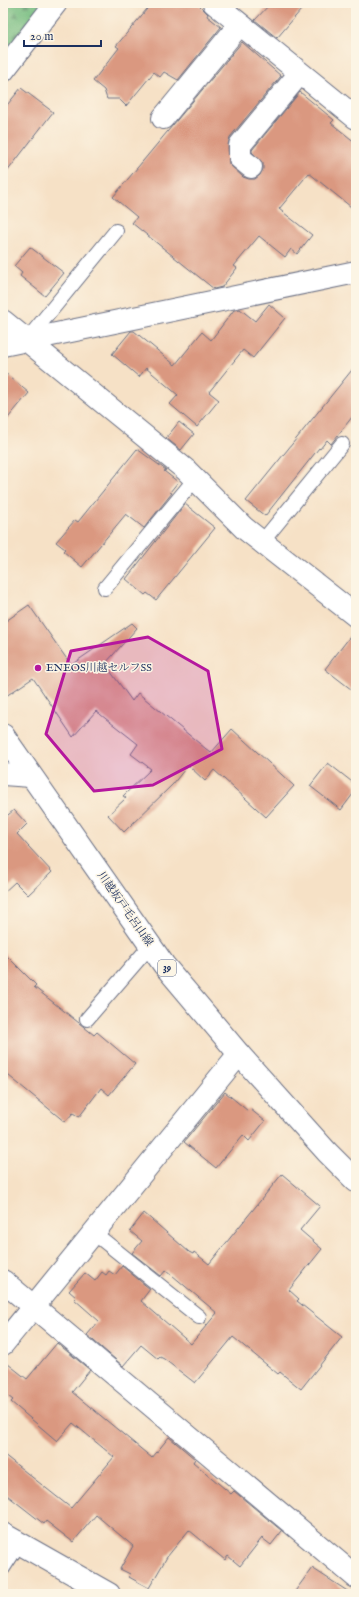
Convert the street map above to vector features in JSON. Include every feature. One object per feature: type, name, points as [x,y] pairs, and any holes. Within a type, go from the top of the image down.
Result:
[{"type":"street","points":[[3,71],[56,3]]},
{"type":"street","points":[[214,3],[356,118]]},
{"type":"street","points":[[163,118],[240,24]]},
{"type":"street","points":[[251,167],[240,158],[240,145],[300,73]]},
{"type":"street","points":[[3,345],[356,272]]},
{"type":"street","points":[[3,321],[195,479],[244,528],[356,616]]},
{"type":"street","name":"川越坂戸毛呂山線","points":[[3,735],[150,946],[239,1054],[327,1152],[356,1181]]},
{"type":"street","points":[[3,774],[31,776]]},
{"type":"street","points":[[3,1344],[239,1054]]},
{"type":"street","points":[[3,1281],[356,1577]]},
{"type":"street","points":[[11,1538],[109,1594]]},
{"type":"lane","points":[[27,340],[116,231]]},
{"type":"lane","points":[[262,542],[342,444]]},
{"type":"lane","points":[[105,588],[195,479]]},
{"type":"lane","points":[[87,1019],[150,946]]},
{"type":"lane","points":[[94,1233],[199,1317]]},
{"type":"lane","points":[[3,1568],[11,1538]]},
{"type":"highlighted area","points":[[148,637],[208,671],[222,749],[153,785],[94,791],[46,734],[71,651]]},
{"type":"green space","points":[[3,3],[44,3],[3,54]]},
{"type":"building","points":[[152,3],[197,3],[208,14],[207,16],[221,27],[178,80],[164,72],[160,77],[154,72],[126,106],[119,99],[107,99],[104,90],[93,81],[119,48],[116,46]]},
{"type":"building","points":[[271,3],[307,3],[277,38],[255,20]]},
{"type":"building","points":[[242,42],[281,76],[230,137],[228,145],[229,164],[243,177],[255,179],[260,175],[263,169],[263,163],[252,152],[252,150],[300,92],[334,120],[331,123],[356,143],[356,211],[309,173],[279,209],[312,235],[297,254],[291,249],[285,257],[259,236],[234,266],[237,268],[222,287],[214,289],[132,223],[137,217],[113,197]]},
{"type":"building","points":[[21,88],[53,112],[3,177],[3,110]]},
{"type":"building","points":[[30,247],[64,273],[45,296],[20,276],[22,273],[14,266]]},
{"type":"building","points":[[269,304],[285,318],[253,358],[243,350],[209,392],[219,400],[197,427],[170,404],[178,395],[146,368],[139,377],[112,354],[131,331],[134,331],[175,365],[202,332],[211,340],[234,310],[240,309],[255,321]]},
{"type":"building","points":[[356,365],[356,412],[331,444],[327,440],[320,449],[319,448],[265,516],[246,501]]},
{"type":"building","points":[[3,371],[29,393],[3,424]]},
{"type":"building","points":[[179,422],[194,434],[181,450],[166,438]]},
{"type":"building","points":[[137,449],[166,470],[164,471],[178,482],[170,492],[172,493],[144,528],[126,514],[82,567],[63,551],[65,549],[56,542],[75,520],[78,522]]},
{"type":"building","points":[[185,504],[215,528],[156,600],[147,593],[145,595],[126,579]]},
{"type":"building","points":[[29,605],[71,665],[132,623],[137,628],[105,664],[132,701],[138,693],[211,753],[232,729],[294,786],[266,817],[214,770],[205,781],[188,765],[173,784],[124,832],[108,815],[126,798],[123,796],[151,769],[131,754],[138,744],[96,711],[73,737],[33,678],[3,698],[3,623]]},
{"type":"building","points":[[356,629],[356,693],[325,669]]},
{"type":"building","points":[[328,763],[356,785],[356,790],[341,810],[310,786]]},
{"type":"building","points":[[14,810],[27,824],[17,834],[52,872],[28,895],[15,882],[3,893],[3,819]]},
{"type":"building","points":[[3,952],[36,985],[34,987],[94,1035],[97,1032],[135,1064],[109,1095],[101,1088],[79,1117],[73,1113],[65,1122],[3,1071]]},
{"type":"building","points":[[225,1092],[248,1111],[250,1109],[265,1121],[249,1141],[243,1135],[216,1168],[184,1142]]},
{"type":"building","points":[[282,1174],[320,1206],[300,1230],[322,1249],[289,1290],[299,1299],[297,1301],[342,1337],[301,1389],[280,1372],[278,1374],[233,1337],[195,1383],[164,1359],[160,1357],[158,1359],[141,1345],[123,1366],[87,1335],[99,1321],[74,1299],[76,1297],[69,1291],[85,1273],[95,1281],[102,1272],[106,1275],[109,1271],[115,1275],[122,1266],[150,1289],[141,1301],[191,1344],[217,1313],[166,1270],[161,1276],[132,1253],[142,1241],[130,1231],[144,1213],[189,1252],[193,1254],[194,1252],[209,1264]]},
{"type":"building","points":[[57,1343],[90,1370],[72,1392],[152,1458],[169,1437],[195,1459],[193,1462],[231,1494],[234,1491],[282,1531],[271,1545],[262,1538],[240,1566],[228,1556],[225,1560],[189,1530],[167,1557],[149,1588],[129,1577],[130,1574],[120,1569],[133,1546],[96,1515],[73,1542],[46,1521],[44,1524],[3,1492],[3,1454],[71,1508],[114,1457],[73,1423],[57,1441],[11,1402],[13,1400],[3,1392],[3,1360],[27,1379]]},
{"type":"building","points":[[312,1568],[352,1594],[293,1594]]},
{"type":"place","name":"ENEOS川越セルフSS","points":[[38,668]]}]
